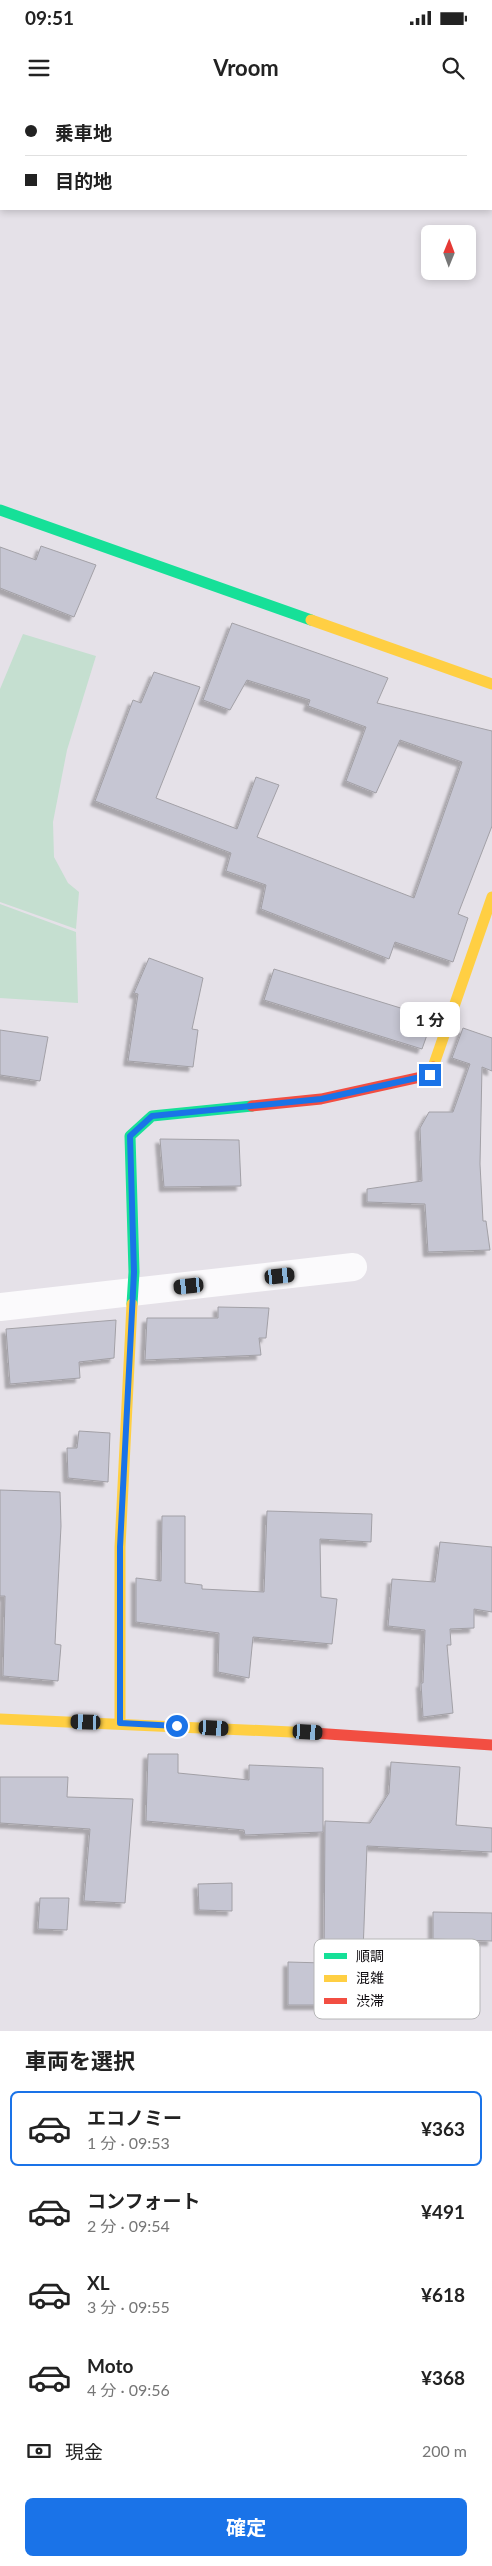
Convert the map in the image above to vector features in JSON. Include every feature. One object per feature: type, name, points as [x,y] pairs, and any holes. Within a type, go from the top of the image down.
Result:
[{"type":"street","points":[[0,510],[492,684]]},
{"type":"street","points":[[120,1723],[120,1547],[134,1292],[130,1136],[152,1116],[321,1099],[430,1075],[492,897]]},
{"type":"street","points":[[0,1307],[354,1267]]},
{"type":"street","points":[[0,1719],[365,1735],[492,1744]]},
{"type":"green space","points":[[23,634],[96,656],[67,750],[53,822],[54,857],[68,883],[79,892],[76,929],[0,902],[0,689]]},
{"type":"green space","points":[[0,904],[76,932],[78,1003],[0,998]]},
{"type":"building","points":[[41,546],[96,565],[74,617],[0,588],[0,547],[36,560]]},
{"type":"building","points":[[232,623],[388,678],[377,703],[492,731],[492,826],[458,914],[468,918],[453,962],[395,942],[389,959],[261,909],[266,885],[226,871],[231,853],[95,801],[133,700],[141,703],[154,672],[200,687],[156,798],[237,829],[256,777],[279,785],[257,837],[414,898],[462,762],[400,740],[376,793],[346,781],[366,727],[308,706],[310,700],[247,680],[230,710],[203,700]]},
{"type":"building","points":[[149,958],[203,978],[192,1029],[198,1030],[193,1067],[128,1061],[138,994],[134,993]]},
{"type":"building","points":[[274,969],[433,1018],[422,1049],[264,1000]]},
{"type":"building","points":[[463,1028],[492,1038],[492,1071],[482,1067],[480,1164],[483,1221],[486,1221],[490,1250],[428,1252],[425,1204],[367,1202],[367,1189],[422,1181],[420,1128],[429,1112],[453,1112],[470,1064],[452,1058]]},
{"type":"building","points":[[0,1030],[48,1037],[40,1081],[0,1075]]},
{"type":"building","points":[[160,1139],[239,1140],[241,1186],[164,1187]]},
{"type":"building","points":[[218,1307],[269,1308],[266,1338],[259,1338],[261,1355],[145,1360],[147,1318],[218,1318]]},
{"type":"building","points":[[116,1320],[114,1358],[79,1362],[80,1378],[10,1384],[6,1329]]},
{"type":"building","points":[[79,1431],[110,1433],[108,1482],[68,1478],[67,1448],[77,1448]]},
{"type":"building","points":[[0,1490],[60,1492],[61,1526],[55,1644],[61,1645],[58,1681],[3,1676],[5,1596],[0,1596]]},
{"type":"building","points":[[267,1511],[372,1514],[371,1542],[320,1539],[321,1597],[337,1599],[332,1644],[253,1637],[249,1678],[218,1672],[219,1633],[136,1622],[136,1578],[161,1581],[162,1516],[185,1516],[185,1583],[202,1585],[202,1589],[264,1592]]},
{"type":"building","points":[[440,1542],[492,1547],[492,1612],[474,1609],[474,1628],[450,1629],[451,1645],[447,1645],[453,1713],[423,1717],[421,1683],[423,1683],[425,1630],[388,1626],[392,1579],[435,1582]]},
{"type":"building","points":[[148,1754],[178,1754],[178,1773],[249,1780],[249,1765],[323,1768],[323,1832],[245,1835],[244,1830],[146,1821]]},
{"type":"building","points":[[391,1762],[460,1767],[456,1825],[492,1828],[492,1852],[367,1846],[363,1939],[324,1939],[325,1821],[370,1823],[389,1793]]},
{"type":"building","points":[[0,1777],[68,1777],[67,1797],[133,1799],[125,1903],[84,1901],[90,1829],[0,1823]]},
{"type":"building","points":[[232,1883],[232,1911],[199,1910],[198,1884]]},
{"type":"building","points":[[40,1898],[69,1898],[67,1930],[38,1929]]},
{"type":"building","points":[[433,1912],[492,1913],[492,1941],[480,1941],[480,1939],[433,1939]]},
{"type":"building","points":[[288,1962],[314,1963],[314,2005],[288,2005]]},
{"type":"traffic: fast","points":[[0,510],[311,620]]},
{"type":"traffic: fast","points":[[132,1304],[134,1272],[130,1136],[152,1116],[252,1106]]},
{"type":"traffic: slow","points":[[311,620],[492,684]]},
{"type":"traffic: slow","points":[[433,1067],[492,897]]},
{"type":"traffic: slow","points":[[120,1723],[120,1547],[132,1304]]},
{"type":"traffic: slow","points":[[0,1719],[313,1733]]},
{"type":"traffic: jam","points":[[252,1106],[321,1099],[430,1075],[433,1067]]},
{"type":"traffic: jam","points":[[313,1733],[492,1745]]},
{"type":"route","points":[[177,1726],[120,1723],[120,1547],[134,1292],[130,1136],[152,1116],[321,1099],[430,1075]]}]
